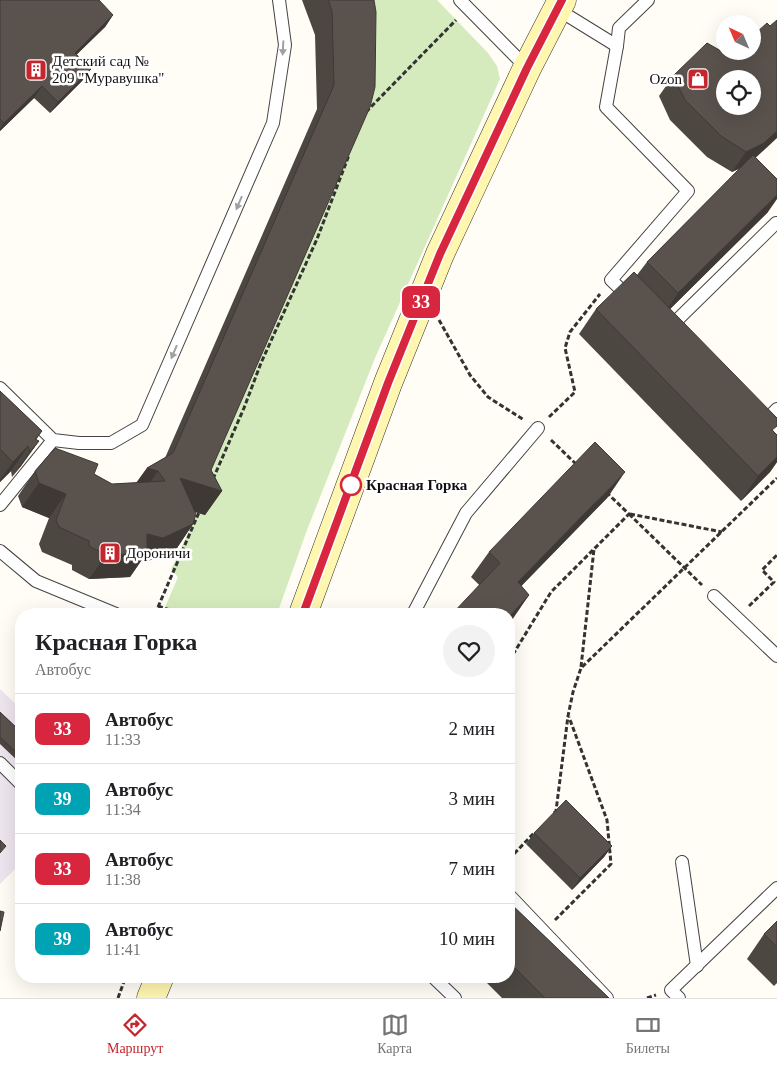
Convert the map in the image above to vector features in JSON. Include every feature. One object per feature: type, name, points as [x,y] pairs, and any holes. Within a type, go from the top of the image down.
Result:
[{"type":"main road","points":[[305,608],[388,383],[440,254],[527,68],[560,5]]},
{"type":"main road","points":[[151,998],[157,983]]},
{"type":"lane","points":[[0,388],[54,440],[79,443],[111,443],[142,425],[273,123],[285,45],[278,0]]},
{"type":"lane","points":[[638,306],[611,280],[688,191],[606,107],[617,46],[618,28],[648,0]]},
{"type":"lane","points":[[464,4],[527,68]]},
{"type":"lane","points":[[560,5],[617,46]]},
{"type":"lane","points":[[665,332],[776,223]]},
{"type":"lane","points":[[759,426],[777,409]]},
{"type":"lane","points":[[416,608],[466,513],[538,428]]},
{"type":"lane","points":[[0,505],[54,440]]},
{"type":"lane","points":[[0,551],[36,581],[101,608]]},
{"type":"lane","points":[[714,596],[777,656]]},
{"type":"lane","points":[[0,763],[15,778]]},
{"type":"lane","points":[[682,862],[697,966]]},
{"type":"lane","points":[[679,998],[671,990],[777,888]]},
{"type":"lane","points":[[515,901],[607,998]]},
{"type":"lane","points":[[439,983],[455,998]]},
{"type":"path","points":[[363,116],[464,4]]},
{"type":"path","points":[[213,480],[261,363],[317,239],[350,151]]},
{"type":"path","points":[[538,428],[575,392],[566,348],[570,332],[611,280]]},
{"type":"path","points":[[439,320],[470,375],[488,397],[538,428],[580,468]]},
{"type":"path","points":[[581,668],[777,478]]},
{"type":"path","points":[[601,488],[714,596]]},
{"type":"path","points":[[164,608],[158,606],[201,507]]},
{"type":"path","points":[[629,514],[722,532]]},
{"type":"path","points":[[515,651],[551,592],[629,514]]},
{"type":"path","points":[[549,818],[556,811],[568,716],[581,668],[594,549]]},
{"type":"path","points":[[737,618],[774,582],[762,570],[777,555]]},
{"type":"path","points":[[544,932],[611,864],[607,820],[568,716]]},
{"type":"path","points":[[515,853],[536,832]]},
{"type":"path","points":[[118,998],[123,983]]},
{"type":"shaded area","points":[[0,689],[15,703],[15,869],[0,884]]},
{"type":"green space","points":[[349,0],[437,0],[488,53],[497,66],[500,79],[375,358],[307,530],[279,608],[165,608],[178,577],[171,569],[212,483],[201,477],[353,131]]},
{"type":"building","name":"Детский сад № 209 \"Муравушка\"","points":[[0,0],[99,0],[113,15],[75,53],[91,69],[58,102],[42,86],[4,123],[0,119]]},
{"type":"building","points":[[328,0],[374,0],[376,12],[375,87],[370,107],[211,470],[222,491],[180,478],[196,514],[193,524],[163,538],[147,534],[147,553],[106,555],[89,546],[89,541],[59,527],[56,520],[66,494],[39,483],[35,471],[55,448],[98,464],[94,474],[112,484],[165,481],[158,471],[147,468],[173,453],[334,85],[332,11]]},
{"type":"building","points":[[777,20],[777,131],[764,143],[746,152],[721,136],[685,100],[673,76],[707,43],[716,48],[716,60],[761,60],[761,28],[767,23],[770,26]]},
{"type":"building","points":[[753,155],[777,179],[777,195],[678,293],[647,262]]},
{"type":"building","points":[[634,272],[777,418],[777,426],[772,430],[777,435],[777,457],[758,476],[596,309]]},
{"type":"building","points":[[0,391],[42,431],[35,439],[39,441],[30,452],[28,446],[13,462],[0,449]]},
{"type":"building","points":[[595,442],[625,472],[518,582],[529,595],[515,610],[515,608],[458,608],[500,563],[489,552]]},
{"type":"building","points":[[0,712],[15,726],[15,751],[0,737]]},
{"type":"building","points":[[566,800],[612,846],[580,878],[534,833]]},
{"type":"building","points":[[0,840],[6,846],[0,853]]},
{"type":"building","points":[[515,908],[609,998],[545,998],[515,968]]},
{"type":"building","points":[[0,911],[4,912],[0,931]]},
{"type":"building","points":[[777,921],[777,947],[764,934]]},
{"type":"bus line","name":"33","points":[[305,608],[388,383],[440,254],[527,68],[562,0]]},
{"type":"place","name":"Детский сад № 209 \"Муравушка\"","points":[[36,70]]},
{"type":"place","name":"Ozon","points":[[698,79]]},
{"type":"place","name":"Красная Горка","points":[[351,485]]},
{"type":"place","name":"Дороничи","points":[[110,553]]}]
